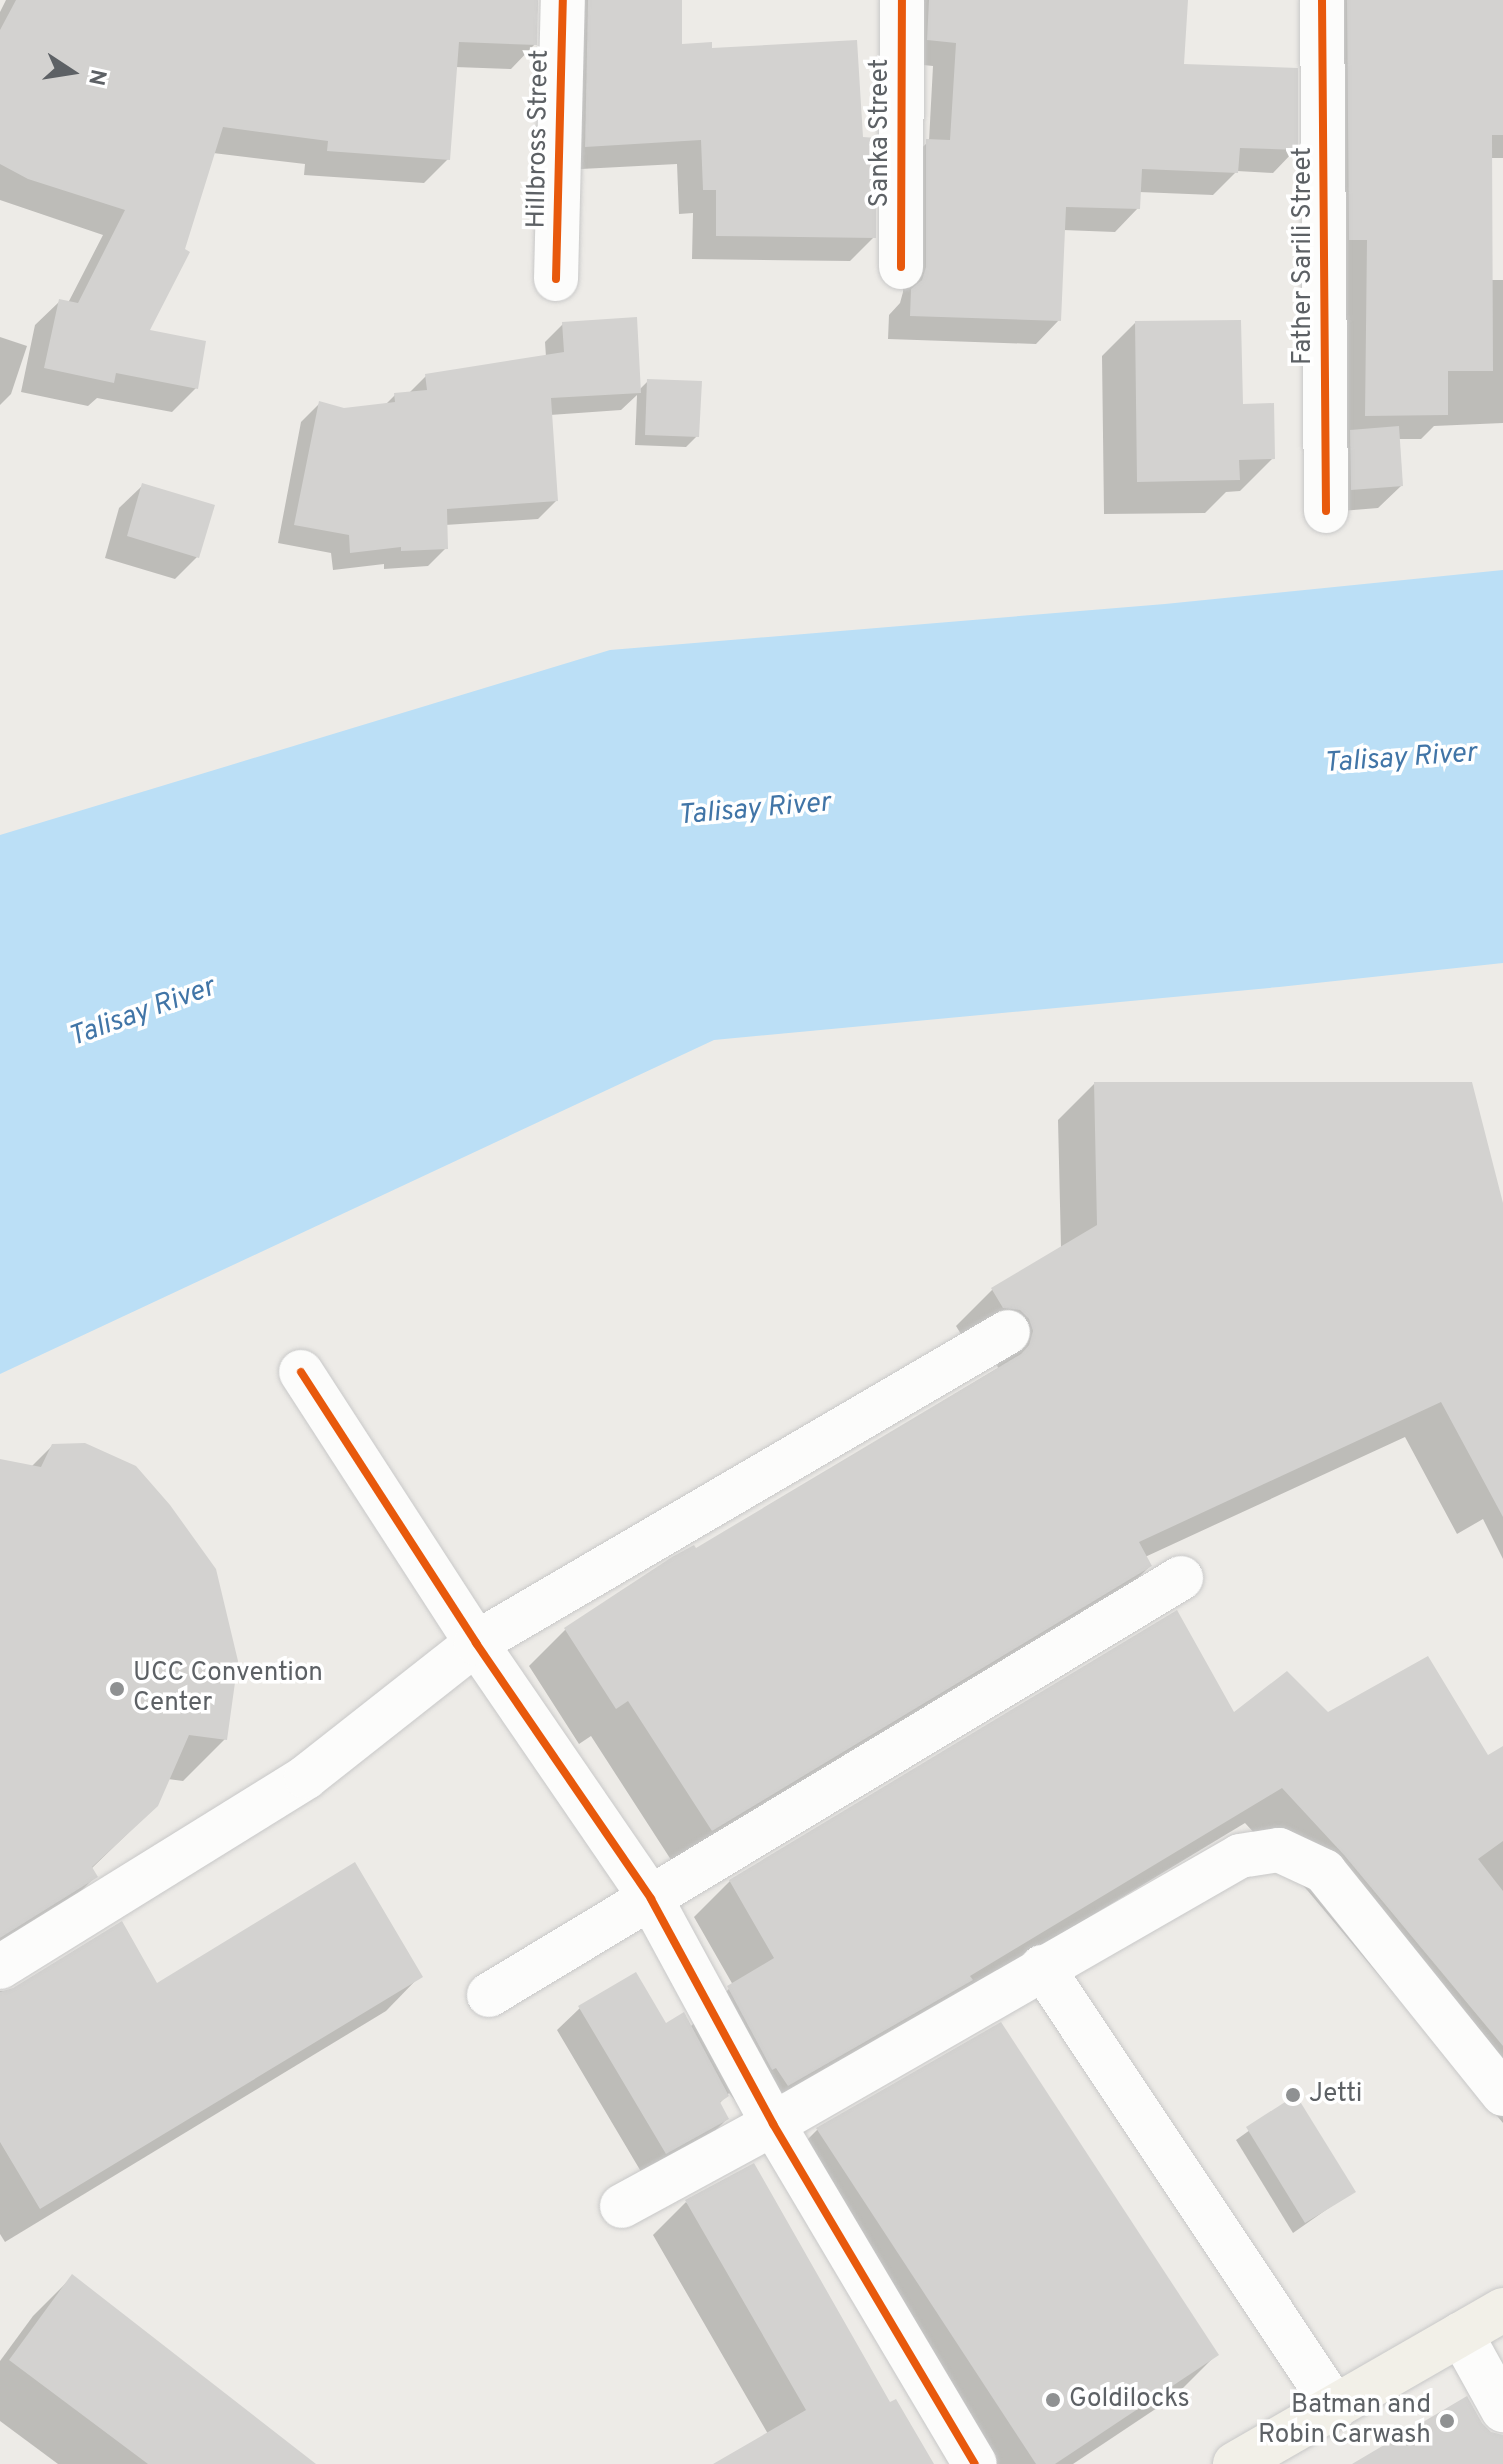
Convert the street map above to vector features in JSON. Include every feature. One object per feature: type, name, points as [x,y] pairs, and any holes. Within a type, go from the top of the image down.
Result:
[{"type":"main road","points":[[1235,2464],[1503,2310]]},
{"type":"street","name":"Hillbross Street","points":[[556,279],[563,0]]},
{"type":"street","name":"Sanka Street","points":[[901,267],[902,0]]},
{"type":"street","name":"Father Sarili Street","points":[[1322,0],[1326,511]]},
{"type":"street","points":[[0,1967],[306,1777],[476,1643],[1008,1332]]},
{"type":"street","points":[[301,1372],[476,1643],[651,1899],[773,2124],[975,2464]]},
{"type":"street","points":[[489,1995],[1181,1578]]},
{"type":"street","points":[[622,2206],[773,2124],[1240,1856],[1279,1850],[1324,1871],[1503,2094]]},
{"type":"street","points":[[1042,1967],[1335,2407]]},
{"type":"street","points":[[1461,2334],[1503,2410]]},
{"type":"water","name":"Talisay River","points":[[1503,570],[1503,963],[714,1040],[0,1374],[0,835],[610,650],[1165,604]]},
{"type":"building","points":[[16,0],[538,0],[537,45],[459,42],[450,160],[327,151],[328,141],[223,127],[185,249],[190,252],[150,330],[206,341],[198,389],[116,373],[114,383],[44,368],[59,299],[78,303],[125,210],[28,179],[0,164],[0,30]]},
{"type":"building","points":[[588,0],[682,0],[682,44],[712,42],[712,48],[857,40],[863,137],[876,138],[876,238],[716,236],[716,190],[703,190],[701,140],[585,147]]},
{"type":"building","points":[[929,0],[1188,0],[1184,64],[1298,68],[1298,150],[1240,148],[1238,173],[1142,169],[1140,209],[1066,207],[1061,321],[910,316],[911,289],[922,280],[926,267],[926,139],[950,140],[956,43],[927,40]]},
{"type":"building","points":[[1347,0],[1503,0],[1503,135],[1492,135],[1493,371],[1448,371],[1448,415],[1365,416],[1367,240],[1349,240]]},
{"type":"building","points":[[637,317],[641,393],[551,398],[558,501],[447,509],[448,549],[401,551],[401,547],[350,553],[349,535],[294,525],[319,401],[344,408],[395,402],[394,393],[427,390],[425,374],[564,352],[562,322]]},
{"type":"building","points":[[1241,320],[1243,404],[1274,403],[1275,459],[1239,460],[1240,480],[1137,482],[1135,321]]},
{"type":"building","points":[[647,379],[702,381],[699,437],[645,435]]},
{"type":"building","points":[[1399,426],[1403,486],[1351,490],[1350,430]]},
{"type":"building","points":[[142,483],[215,505],[199,558],[127,536]]},
{"type":"building","points":[[1094,1082],[1472,1082],[1503,1203],[1503,1517],[1441,1402],[1139,1542],[1152,1566],[712,1831],[628,1701],[616,1709],[564,1628],[672,1557],[694,1545],[696,1548],[1021,1354],[1029,1345],[1033,1331],[1029,1319],[1020,1310],[1003,1308],[991,1288],[1097,1225]]},
{"type":"building","name":"UCC Convention Center","points":[[85,1443],[136,1466],[170,1505],[216,1569],[238,1661],[227,1740],[189,1735],[158,1806],[92,1867],[98,1877],[0,1938],[0,1459],[41,1467],[52,1444]]},
{"type":"building","points":[[1177,1610],[1234,1712],[1287,1671],[1328,1712],[1428,1656],[1488,1755],[1503,1746],[1503,1841],[1478,1859],[1503,1891],[1503,2046],[1344,1855],[1282,1788],[970,1976],[973,1980],[788,2086],[776,2068],[772,2070],[727,1986],[774,1958],[729,1880]]},
{"type":"building","points":[[355,1862],[423,1977],[40,2209],[0,2142],[0,1992],[13,1988],[122,1921],[157,1983]]},
{"type":"building","points":[[636,1972],[666,2023],[684,2012],[729,2096],[720,2102],[729,2119],[666,2154],[578,2006]]},
{"type":"building","points":[[1001,2022],[1219,2355],[1055,2464],[1036,2464],[816,2128]]},
{"type":"building","points":[[1296,2095],[1356,2192],[1305,2223],[1246,2127]]},
{"type":"building","points":[[754,2163],[890,2402],[896,2399],[934,2464],[713,2464],[806,2410],[685,2200]]},
{"type":"building","points":[[72,2274],[316,2464],[148,2464],[9,2360]]},
{"type":"building","name":"Batman and Robin Carwash","points":[[1467,2396],[1482,2423],[1491,2432],[1503,2435],[1503,2464],[1352,2464]]},
{"type":"cycle path","points":[[556,279],[563,0]]},
{"type":"cycle path","points":[[901,267],[902,0]]},
{"type":"cycle path","points":[[1322,0],[1326,511]]},
{"type":"cycle path","points":[[301,1372],[476,1643],[651,1899],[773,2124],[975,2464]]},
{"type":"place","name":"UCC Convention Center","points":[[117,1689]]},
{"type":"place","name":"Jetti","points":[[1293,2095]]},
{"type":"place","name":"Goldilocks","points":[[1053,2400]]},
{"type":"place","name":"Batman and Robin Carwash","points":[[1447,2421]]}]
